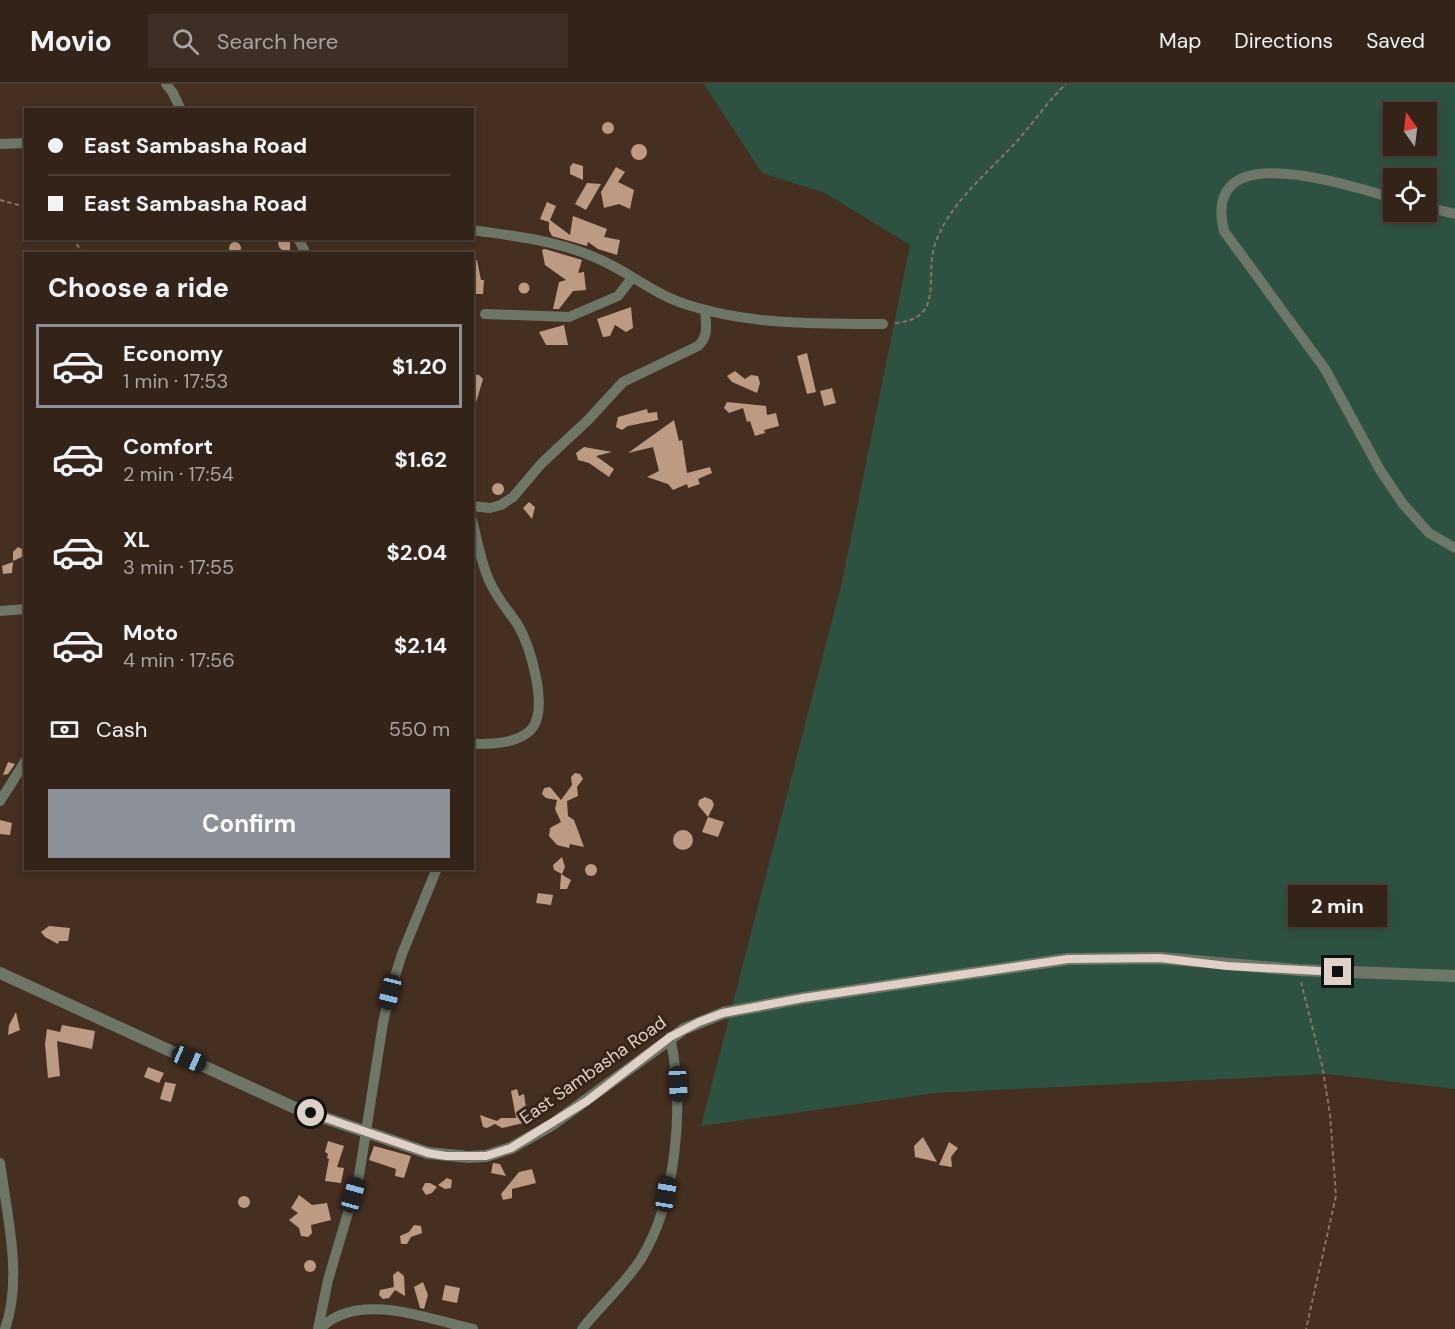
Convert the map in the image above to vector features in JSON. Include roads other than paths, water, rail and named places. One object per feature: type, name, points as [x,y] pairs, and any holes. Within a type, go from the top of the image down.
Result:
[{"type":"street","points":[[166,84],[180,108]]},
{"type":"street","points":[[0,144],[24,143]]},
{"type":"street","points":[[1383,195],[1294,175],[1256,173],[1237,179],[1224,190],[1219,213],[1224,231],[1243,261],[1325,369],[1380,470],[1403,504],[1429,532],[1455,548]]},
{"type":"street","points":[[1437,210],[1455,214]]},
{"type":"street","points":[[474,230],[527,236],[556,243],[609,264],[662,296],[705,310],[820,324],[883,324]]},
{"type":"street","points":[[485,314],[569,317],[618,296],[632,278]]},
{"type":"street","points":[[474,506],[489,508],[501,505],[513,497],[542,463],[588,420],[623,382],[698,346],[705,340],[707,331],[705,310]]},
{"type":"street","points":[[474,527],[493,589],[518,624],[528,647],[536,676],[537,713],[533,727],[523,735],[508,741],[474,744]]},
{"type":"street","points":[[0,611],[24,609]]},
{"type":"street","points":[[0,801],[24,763]]},
{"type":"street","points":[[319,1329],[327,1280],[358,1176],[390,992],[402,954],[436,870]]},
{"type":"street","name":"East Sambasha Road","points":[[0,973],[293,1107],[446,1156],[486,1156],[511,1148],[587,1101],[670,1037],[723,1013],[1025,963],[1068,959],[1160,958],[1299,970],[1455,976]]},
{"type":"street","points":[[582,1329],[641,1258],[652,1238],[666,1194],[679,1100],[677,1070],[670,1037]]},
{"type":"street","points":[[0,1163],[14,1285],[12,1310],[5,1329]]},
{"type":"street","points":[[319,1329],[338,1316],[371,1308],[449,1326],[473,1329]]}]
